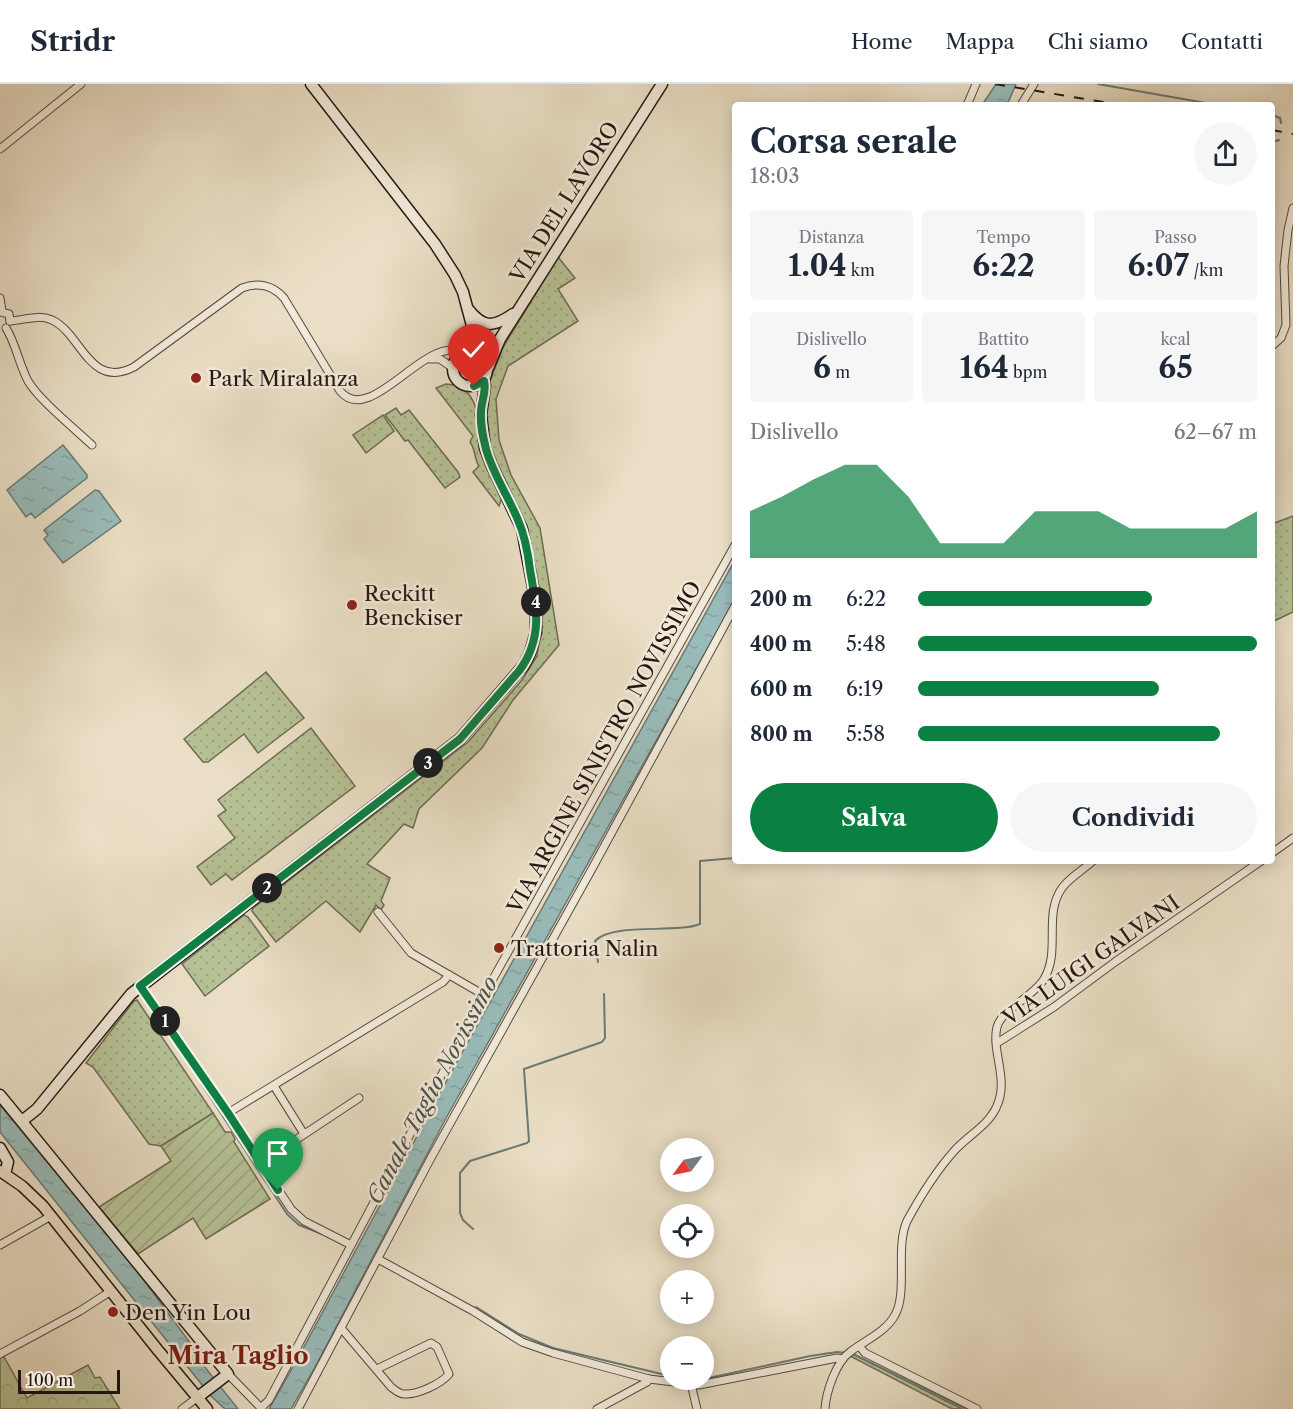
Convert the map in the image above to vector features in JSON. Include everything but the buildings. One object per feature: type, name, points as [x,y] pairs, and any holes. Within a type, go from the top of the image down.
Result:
[{"type":"main road","points":[[2,1175],[31,1195],[51,1216],[111,1291],[203,1394],[207,1409]]},
{"type":"street","points":[[0,149],[81,84]]},
{"type":"street","points":[[311,84],[435,244],[455,275],[474,333],[470,353]]},
{"type":"street","name":"VIA DEL LAVORO","points":[[488,368],[500,339],[662,84]]},
{"type":"street","points":[[968,102],[976,84]]},
{"type":"street","points":[[1023,102],[1034,84]]},
{"type":"street","points":[[1275,343],[1281,338],[1286,325],[1284,266],[1293,208]]},
{"type":"street","points":[[5,326],[36,317],[53,321],[64,329],[93,364],[106,371],[120,372],[134,366],[242,288],[260,285],[274,289],[284,298],[340,391],[351,400],[362,401],[370,398],[435,354],[447,350],[470,353],[484,359],[488,368],[481,409],[482,432],[488,457],[517,517],[526,542],[538,617],[535,639],[527,659],[460,739],[140,986],[37,1109],[22,1121]]},
{"type":"street","points":[[0,298],[1,311],[9,314],[5,326],[33,389],[92,445]]},
{"type":"street","name":"VIA DEL LAVORO","points":[[467,308],[476,319],[491,324],[502,322],[519,311]]},
{"type":"street","name":"VIA DEL LAVORO","points":[[470,353],[500,339]]},
{"type":"street","points":[[470,353],[455,361],[453,368],[456,378],[473,394],[481,409]]},
{"type":"street","points":[[427,360],[441,358],[453,368]]},
{"type":"street","points":[[464,385],[474,386],[484,381]]},
{"type":"street","name":"VIA ARGINE SINISTRO NOVISSIMO","points":[[261,1409],[268,1400],[304,1323],[351,1245],[484,995],[732,550]]},
{"type":"street","points":[[298,1409],[432,1156],[732,612]]},
{"type":"street","points":[[1275,851],[1293,838]]},
{"type":"street","points":[[714,1383],[846,1355],[889,1323],[897,1311],[903,1238],[910,1216],[951,1155],[987,1120],[997,1106],[1001,1088],[996,1031],[1000,1020],[1033,993],[1048,971],[1052,957],[1053,912],[1059,893],[1066,882],[1089,864]]},
{"type":"street","name":"VIA LUIGI GALVANI","points":[[997,1043],[1054,1007],[1257,864]]},
{"type":"street","points":[[378,912],[411,952],[484,995]]},
{"type":"street","points":[[228,1113],[443,982],[449,975]]},
{"type":"street","points":[[140,986],[228,1113],[282,1197],[300,1218],[351,1245]]},
{"type":"street","points":[[274,1086],[304,1134]]},
{"type":"street","points":[[0,1095],[206,1346],[224,1377],[261,1409]]},
{"type":"street","points":[[261,1163],[359,1098]]},
{"type":"street","points":[[0,1148],[8,1162],[2,1175]]},
{"type":"street","points":[[0,1245],[51,1216]]},
{"type":"street","points":[[378,1259],[473,1311],[522,1342],[553,1353],[660,1380]]},
{"type":"street","points":[[0,1354],[111,1291]]},
{"type":"street","points":[[341,1328],[391,1387],[404,1394],[420,1391],[445,1379],[449,1374],[437,1347],[431,1343],[377,1368]]},
{"type":"street","points":[[859,1346],[870,1356],[977,1409]]},
{"type":"street","points":[[825,1409],[829,1387],[846,1355]]},
{"type":"street","points":[[182,1409],[224,1377]]},
{"type":"street","points":[[597,1409],[650,1379]]},
{"type":"street","points":[[692,1390],[697,1409]]},
{"type":"green space","points":[[558,257],[575,278],[558,289],[578,321],[508,366],[496,399],[499,440],[511,475],[540,528],[559,645],[513,700],[482,748],[419,809],[413,828],[404,824],[367,864],[390,878],[381,901],[384,905],[381,910],[376,905],[360,932],[326,901],[276,942],[252,911],[253,908],[468,742],[522,680],[537,656],[541,630],[541,604],[504,483],[489,446],[487,389],[502,349]]},
{"type":"green space","points":[[446,384],[459,386],[473,402],[477,413],[484,460],[502,498],[499,506],[473,472],[479,466],[470,442],[473,436],[436,388]]},
{"type":"green space","points":[[396,408],[401,415],[409,410],[460,477],[445,488],[408,440],[405,441],[385,415]]},
{"type":"green space","points":[[383,415],[394,431],[366,453],[353,435]]},
{"type":"green space","points":[[1293,516],[1293,612],[1275,621],[1275,523]]},
{"type":"green space","points":[[266,672],[304,718],[258,753],[244,734],[208,762],[203,762],[184,739]]},
{"type":"green space","points":[[311,728],[355,786],[232,880],[226,874],[211,885],[197,867],[235,838],[218,816],[226,810],[218,800]]},
{"type":"green space","points":[[244,915],[248,917],[269,946],[205,996],[182,964]]},
{"type":"green space","points":[[137,1000],[213,1113],[161,1146],[149,1144],[93,1067],[86,1063]]},
{"type":"green space","points":[[213,1113],[225,1132],[231,1132],[235,1139],[234,1142],[270,1199],[206,1239],[193,1218],[138,1254],[99,1207],[171,1161],[161,1146]]},
{"type":"green space","points":[[853,1354],[962,1409],[952,1409],[850,1356]]},
{"type":"green space","points":[[3,1355],[27,1398],[88,1365],[95,1378],[100,1377],[120,1409],[0,1409],[0,1357]]},
{"type":"water","points":[[996,84],[1016,84],[1008,102],[984,102]]},
{"type":"water","points":[[63,445],[87,478],[35,518],[31,513],[26,517],[7,490]]},
{"type":"water","points":[[95,490],[99,491],[121,521],[63,563],[44,539],[48,535],[44,530]]},
{"type":"water","points":[[732,565],[732,604],[445,1120],[314,1369],[291,1409],[269,1409],[453,1069]]},
{"type":"water","points":[[0,1105],[132,1264],[202,1359],[204,1366],[238,1409],[225,1409],[211,1396],[0,1132]]},
{"type":"waterway","points":[[1098,84],[1200,102]]},
{"type":"waterway","points":[[1275,116],[1280,118],[1281,123]]},
{"type":"waterway","points":[[1275,141],[1279,140]]},
{"type":"waterway","points":[[598,962],[595,941],[604,935],[630,930],[689,927],[700,924],[700,861],[732,858]]},
{"type":"waterway","points":[[473,1229],[463,1220],[460,1213],[460,1173],[470,1161],[529,1141],[524,1069],[602,1042],[605,1038],[604,994]]},
{"type":"waterway","points":[[201,1083],[287,1214],[299,1225],[322,1234]]},
{"type":"waterway","points":[[476,1307],[519,1334],[553,1348],[660,1374]]},
{"type":"waterway","points":[[714,1377],[810,1356],[837,1352],[847,1353]]},
{"type":"waterway","points":[[853,1354],[966,1409]]},
{"type":"railway","points":[[995,84],[1103,102]]},
{"type":"railway","points":[[1275,131],[1293,134]]},
{"type":"place","name":"Park Miralanza","points":[[196,378]]},
{"type":"place","name":"Reckitt Benckiser","points":[[352,605]]},
{"type":"place","name":"Trattoria Nalin","points":[[499,948]]},
{"type":"place","name":"Den Yin Lou","points":[[113,1312]]},
{"type":"district","name":"Mira Taglio","points":[[238,1355]]},
{"type":"route","points":[[278,1190],[140,986],[460,739],[527,659],[537,632],[538,617],[526,542],[485,448],[481,415],[484,381],[474,386]]},
{"type":"water label","name":"Canale Taglio Novissimo","points":[[432,1090]]}]
